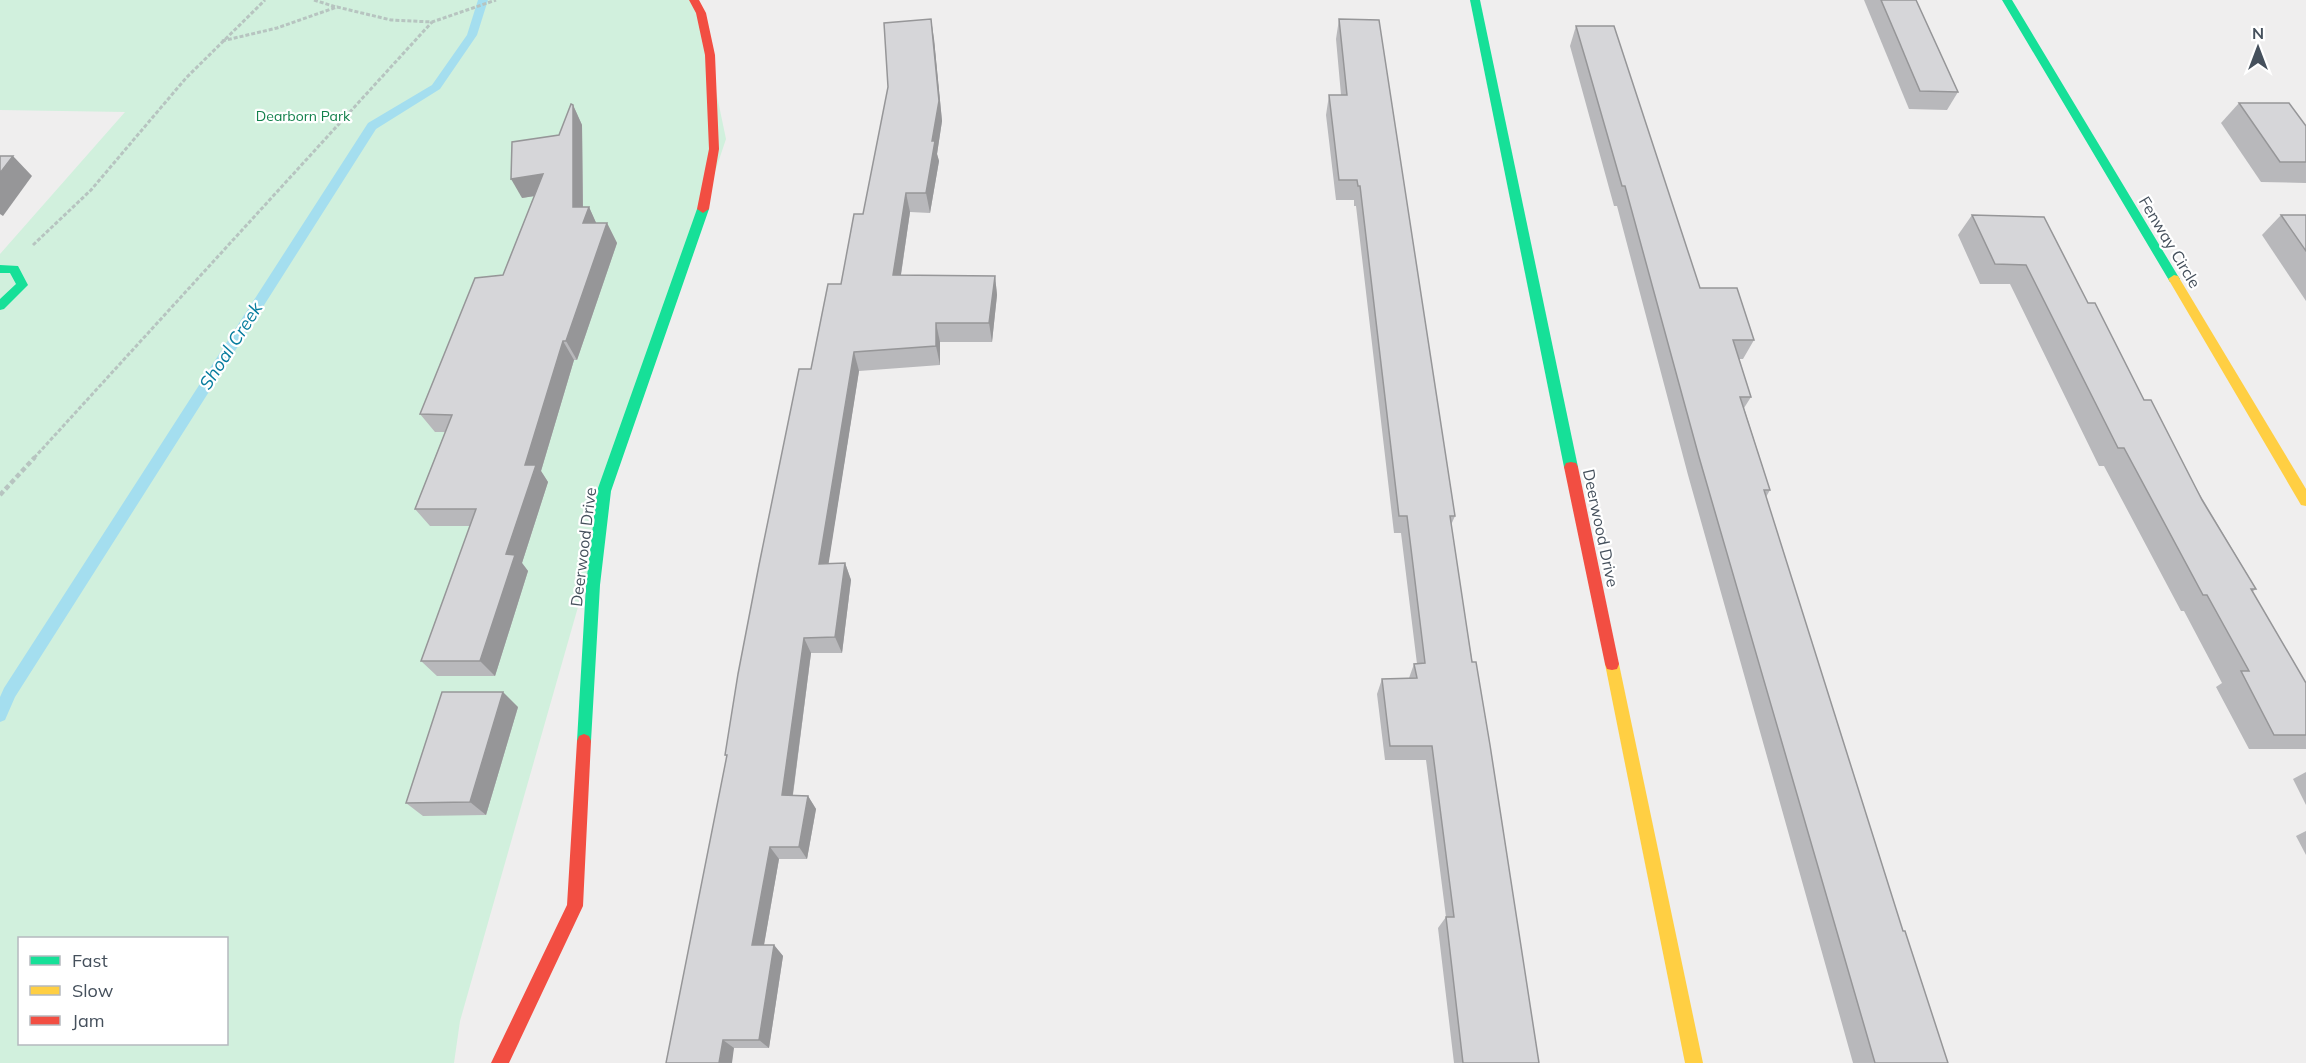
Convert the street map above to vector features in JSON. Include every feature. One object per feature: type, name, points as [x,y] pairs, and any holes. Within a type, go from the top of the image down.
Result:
[{"type":"street","name":"Deerwood Drive","points":[[500,1063],[575,906],[593,585],[604,491],[703,210],[714,149],[710,55],[701,13],[694,0]]},
{"type":"street","name":"Deerwood Drive","points":[[1475,0],[1694,1063]]},
{"type":"street","name":"Fenway Circle","points":[[2007,0],[2306,501]]},
{"type":"street","points":[[0,306],[22,285],[7,269]]},
{"type":"path","points":[[7,269],[91,190],[186,78],[265,0]]},
{"type":"path","points":[[314,0],[391,20],[432,22],[496,0]]},
{"type":"path","points":[[221,41],[277,28],[337,7]]},
{"type":"path","points":[[0,495],[432,22]]},
{"type":"green space","name":"Dearborn Park","points":[[0,0],[697,0],[726,139],[627,435],[460,1021],[454,1063],[0,1063],[0,254],[125,112],[0,110]]},
{"type":"building","points":[[1881,0],[1916,0],[1958,92],[1920,91]]},
{"type":"building","points":[[931,19],[939,101],[932,141],[935,141],[926,193],[906,193],[893,275],[995,276],[989,323],[936,323],[936,346],[854,352],[819,564],[845,563],[835,637],[804,638],[782,795],[808,796],[799,847],[770,847],[752,945],[774,945],[759,1040],[723,1040],[719,1063],[666,1063],[727,755],[725,755],[738,674],[799,369],[811,369],[828,284],[841,284],[854,214],[863,214],[888,87],[884,23]]},
{"type":"building","points":[[1339,19],[1379,20],[1455,516],[1450,516],[1472,662],[1476,662],[1490,745],[1539,1063],[1463,1063],[1446,917],[1454,917],[1432,746],[1390,746],[1382,679],[1417,678],[1414,664],[1425,663],[1407,516],[1399,516],[1360,186],[1357,180],[1339,180],[1329,95],[1347,95]]},
{"type":"building","points":[[1576,26],[1614,26],[1700,288],[1737,288],[1754,340],[1733,340],[1751,397],[1740,397],[1770,490],[1764,490],[1903,931],[1905,931],[1948,1063],[1875,1063],[1699,457],[1625,186],[1622,186]]},
{"type":"building","points":[[2239,103],[2289,103],[2306,126],[2306,162],[2280,162]]},
{"type":"building","points":[[571,104],[573,105],[573,207],[589,207],[583,223],[607,223],[566,341],[563,341],[525,465],[536,465],[506,554],[515,555],[480,661],[421,661],[476,509],[415,509],[452,415],[420,414],[475,278],[503,275],[543,174],[511,179],[512,142],[559,135]]},
{"type":"building","points":[[0,156],[13,156],[0,173]]},
{"type":"building","points":[[1972,215],[2044,217],[2088,303],[2095,303],[2144,400],[2151,400],[2202,500],[2256,589],[2251,589],[2306,683],[2306,735],[2274,735],[2241,671],[2249,671],[2207,595],[2203,595],[2124,448],[2118,448],[2026,265],[1995,264]]},
{"type":"building","points":[[2281,215],[2306,215],[2306,251]]},
{"type":"building","points":[[442,692],[503,692],[470,802],[406,803]]},
{"type":"waterway","name":"Shoal Creek","points":[[0,715],[9,693],[372,126],[436,87],[472,35],[483,0]]},
{"type":"traffic: fast","points":[[1475,0],[1571,467]]},
{"type":"traffic: fast","points":[[2007,0],[2174,279]]},
{"type":"traffic: fast","points":[[584,741],[593,585],[604,491],[703,209]]},
{"type":"traffic: fast","points":[[0,269],[14,269],[22,285],[0,306]]},
{"type":"traffic: slow","points":[[2174,279],[2306,501]]},
{"type":"traffic: slow","points":[[1612,664],[1694,1063]]},
{"type":"traffic: jam","points":[[694,0],[701,13],[710,55],[714,149],[703,209]]},
{"type":"traffic: jam","points":[[1571,467],[1612,664]]},
{"type":"traffic: jam","points":[[500,1063],[575,906],[584,741]]}]
